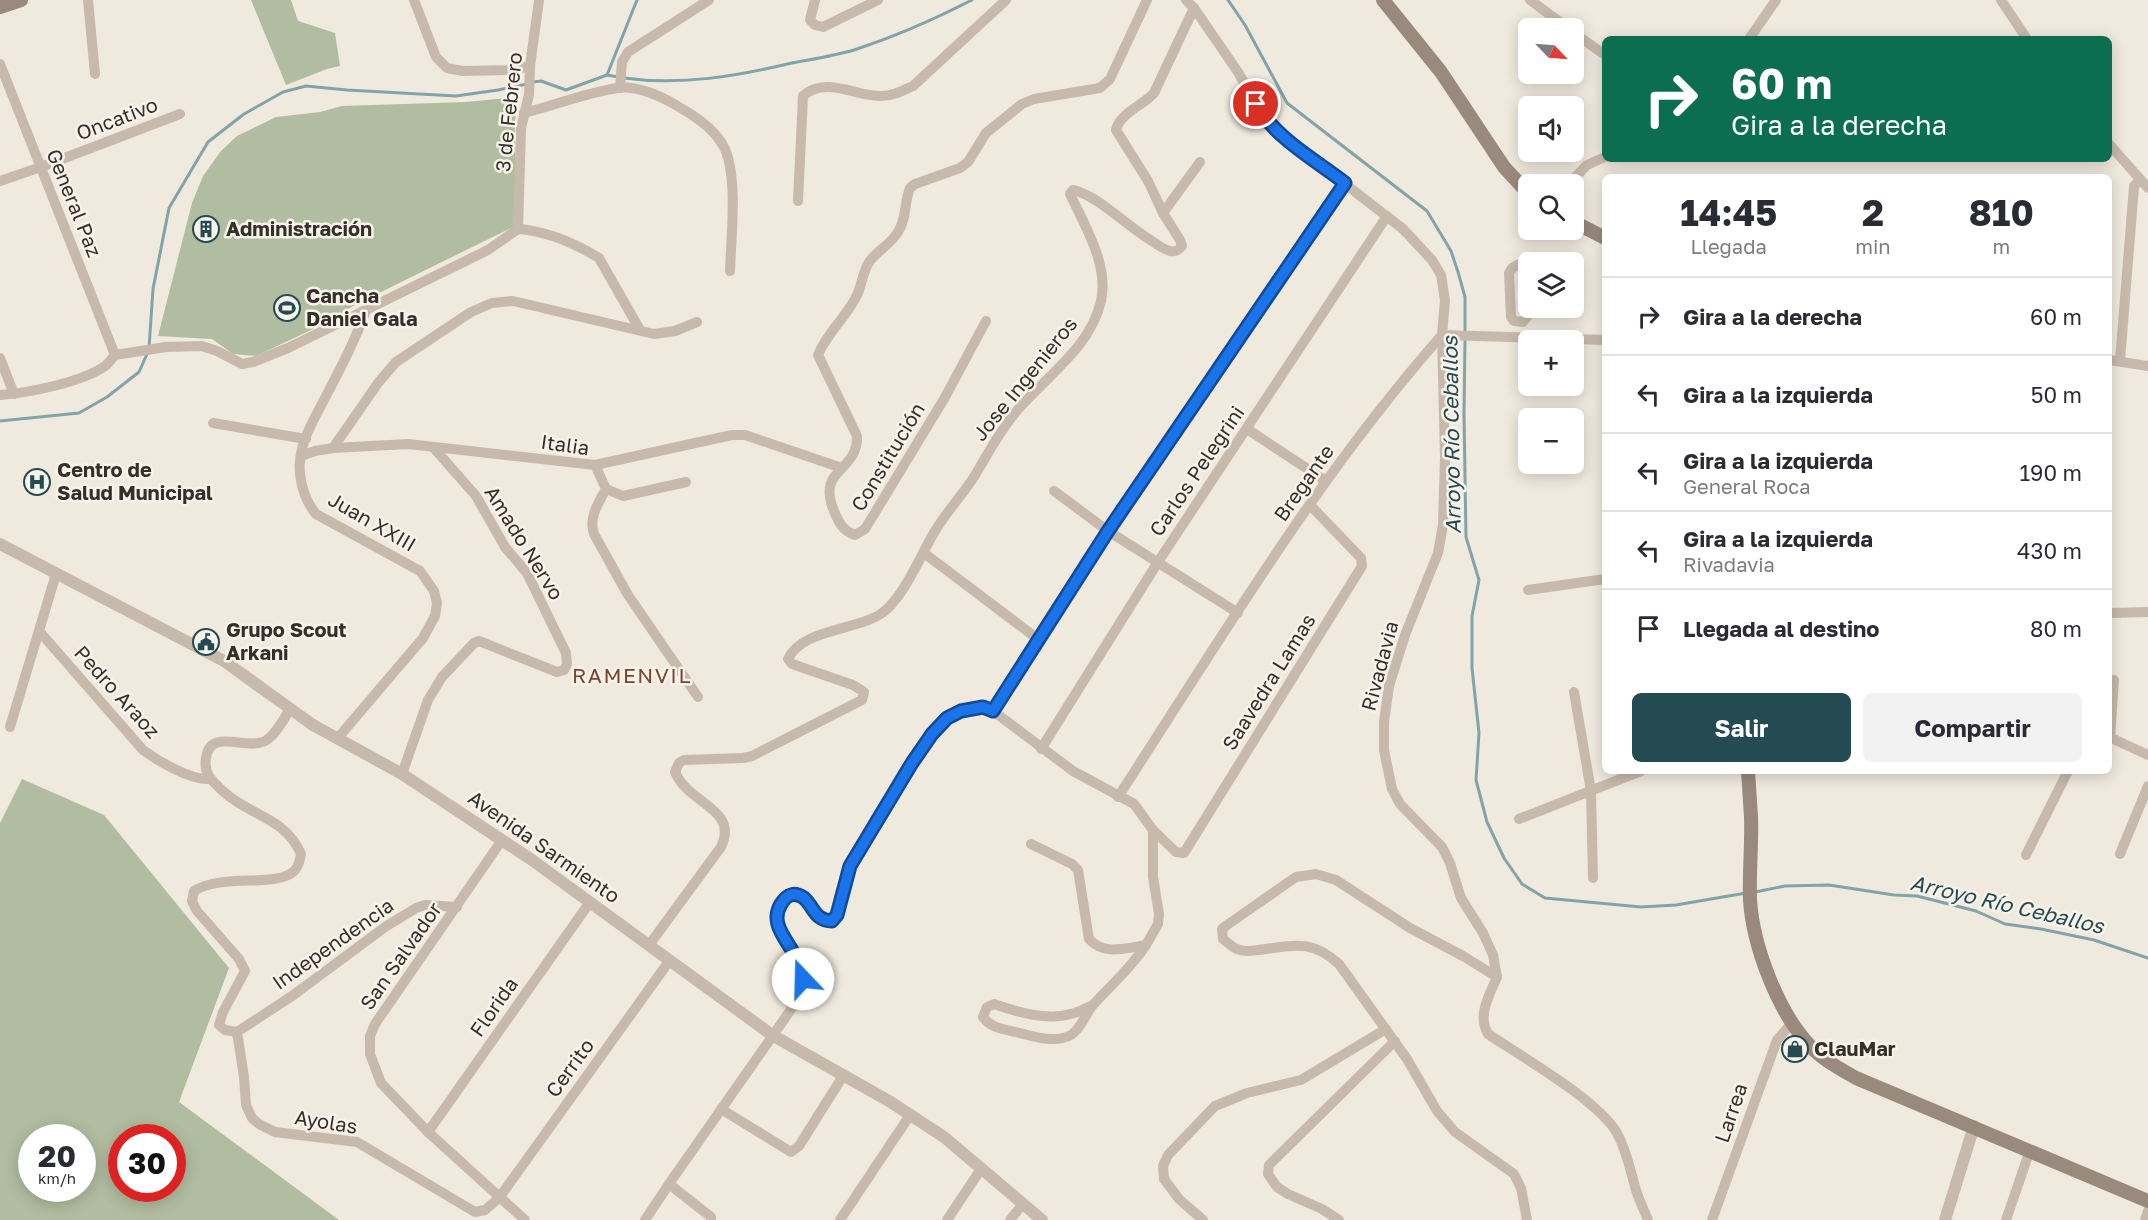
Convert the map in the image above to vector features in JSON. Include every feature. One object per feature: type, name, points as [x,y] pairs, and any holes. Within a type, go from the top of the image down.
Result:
[{"type":"main road","points":[[0,7],[21,0]]},
{"type":"main road","points":[[1383,0],[1441,72],[1504,168],[1518,183]]},
{"type":"main road","points":[[1584,227],[1602,236]]},
{"type":"main road","points":[[1748,774],[1751,818],[1750,903],[1761,955],[1792,1023],[1811,1046],[1827,1061],[1856,1078],[2148,1201]]},
{"type":"street","points":[[87,0],[96,74]]},
{"type":"street","points":[[414,0],[436,57],[447,68],[463,71],[530,69]]},
{"type":"street","name":"3 de Febrero","points":[[518,229],[521,128],[529,95],[539,0]]},
{"type":"street","points":[[620,83],[622,62],[628,52],[709,0]]},
{"type":"street","points":[[815,0],[810,20],[815,26],[824,27],[878,0]]},
{"type":"street","points":[[798,201],[803,96],[810,90],[822,86],[880,96],[896,94],[913,86],[1006,0]]},
{"type":"street","name":"Constitución","points":[[986,321],[944,399],[865,529],[855,535],[846,531],[840,524],[828,496],[833,478],[852,456],[857,445],[857,436],[818,355],[822,344],[858,292],[870,262],[898,232],[907,208],[910,188],[915,184],[960,168],[968,162],[986,133],[1023,104],[1034,99],[1106,85],[1147,0]]},
{"type":"street","points":[[1530,0],[1554,18]]},
{"type":"street","points":[[1751,36],[1776,0]]},
{"type":"street","points":[[2001,0],[2025,36]]},
{"type":"street","name":"Rivadavia","points":[[1190,4],[1238,72],[1265,120],[1417,242],[1441,275],[1445,300],[1446,335],[1443,525],[1438,553],[1405,635],[1389,686],[1384,722],[1384,750],[1392,789],[1400,804],[1442,847],[1461,898],[1483,933],[1493,955],[1497,977]]},
{"type":"street","name":"Jose Ingenieros","points":[[649,945],[725,839],[725,822],[685,788],[675,771],[679,763],[684,760],[752,756],[862,700],[864,692],[853,685],[792,664],[788,659],[791,652],[802,644],[838,628],[876,618],[888,608],[933,535],[972,480],[998,434],[1084,339],[1095,320],[1101,301],[1102,282],[1095,248],[1070,194],[1073,190],[1094,200],[1131,228],[1163,248],[1172,252],[1182,246],[1148,181],[1116,130],[1121,119],[1154,93],[1190,4]]},
{"type":"street","points":[[1584,40],[1602,53]]},
{"type":"street","name":"General Paz","points":[[0,64],[120,354]]},
{"type":"street","points":[[524,113],[620,83],[670,101],[697,117],[714,133],[724,148],[732,180],[730,272]]},
{"type":"street","name":"Oncativo","points":[[0,181],[180,114]]},
{"type":"street","points":[[2112,147],[2148,188]]},
{"type":"street","points":[[1578,174],[1587,165],[1602,158]]},
{"type":"street","points":[[1163,213],[1200,162]]},
{"type":"street","points":[[2140,180],[2134,186],[2115,360],[2148,366]]},
{"type":"street","points":[[993,711],[1108,531],[1345,183]]},
{"type":"street","name":"Carlos Pelegrini","points":[[1041,749],[1158,562],[1387,216]]},
{"type":"street","points":[[0,395],[39,390],[89,374],[120,354],[166,347],[202,346],[242,364],[253,362],[288,348],[488,250],[518,229],[534,230],[588,251],[599,258],[640,330]]},
{"type":"street","points":[[1518,265],[1509,273],[1511,317],[1518,322],[1527,318]]},
{"type":"street","points":[[333,448],[378,382],[396,362],[471,312],[492,303],[513,301],[654,334],[675,331],[697,322]]},
{"type":"street","name":"Juan XXIII","points":[[337,739],[423,638],[435,616],[437,603],[434,591],[420,571],[316,514],[307,503],[303,490],[300,470],[306,439],[357,336],[366,310]]},
{"type":"street","points":[[1518,322],[1518,330]]},
{"type":"street","points":[[1446,335],[1518,338]]},
{"type":"street","name":"Bregante","points":[[1118,796],[1326,481],[1372,418],[1446,335]]},
{"type":"street","points":[[1584,340],[1602,340]]},
{"type":"street","points":[[0,358],[14,394]]},
{"type":"street","points":[[213,423],[306,439]]},
{"type":"street","points":[[1247,429],[1326,481]]},
{"type":"street","points":[[595,465],[732,435],[745,435],[842,468]]},
{"type":"street","name":"Italia","points":[[301,456],[333,448],[408,444],[595,465],[606,489]]},
{"type":"street","name":"Amado Nervo","points":[[402,774],[428,700],[442,677],[474,643],[479,641],[492,645],[557,672],[564,670],[567,664],[566,653],[526,573],[505,547],[476,496],[433,447]]},
{"type":"street","points":[[686,482],[623,496],[606,489],[593,514],[591,528],[628,595],[698,697]]},
{"type":"street","points":[[1054,491],[1108,531],[1238,613]]},
{"type":"street","name":"Saavedra Lamas","points":[[1153,830],[1176,852],[1184,853],[1362,566],[1361,558],[1310,505]]},
{"type":"street","name":"Avenida Sarmiento","points":[[0,544],[224,661],[290,709],[337,739],[402,774],[590,902],[772,1035],[944,1137],[1042,1220]]},
{"type":"street","points":[[924,553],[1039,640]]},
{"type":"street","points":[[10,727],[56,574]]},
{"type":"street","points":[[1528,590],[1602,579]]},
{"type":"street","points":[[2112,613],[2148,612]]},
{"type":"street","name":"Pedro Araoz","points":[[39,631],[143,750],[170,766],[201,779],[209,779]]},
{"type":"street","points":[[2112,708],[2114,680]]},
{"type":"street","points":[[1574,692],[1591,791],[1593,878]]},
{"type":"street","points":[[645,1220],[799,998],[803,979],[797,959],[776,921],[778,908],[783,900],[796,894],[804,899],[815,915],[825,921],[832,921],[841,907],[843,887],[850,866],[912,763],[932,734],[947,718],[961,711],[983,707],[993,711],[1073,771],[1134,804],[1153,830],[1153,877],[1159,914],[1158,924],[1136,960],[1093,1005],[1073,1034],[1047,1038],[995,1027],[987,1023],[983,1017],[987,1007],[994,1004],[1029,1014],[1050,1016],[1069,1015],[1093,1005]]},
{"type":"street","points":[[237,1032],[225,1030],[219,1025],[223,1012],[245,971],[238,959],[197,911],[192,901],[194,891],[204,885],[231,880],[284,877],[295,871],[301,854],[295,840],[286,830],[228,796],[209,779],[206,757],[210,747],[221,741],[260,744],[268,740],[290,709]]},
{"type":"street","points":[[2112,738],[2148,755]]},
{"type":"street","points":[[1519,819],[1634,774]]},
{"type":"street","points":[[2026,855],[2066,774]]},
{"type":"street","points":[[2120,854],[2148,786]]},
{"type":"street","name":"San Salvador","points":[[502,840],[375,1024],[370,1036],[370,1054],[381,1083],[428,1132],[525,1220]]},
{"type":"street","points":[[1031,844],[1072,864],[1078,870],[1089,939],[1092,942],[1104,948],[1119,950],[1146,945]]},
{"type":"street","points":[[1527,1220],[1521,1188],[1514,1174],[1455,1132],[1437,1111],[1395,1041],[1339,964],[1326,952],[1300,945],[1246,952],[1235,949],[1223,939],[1222,929],[1296,877],[1316,874],[1336,880],[1410,928],[1497,977],[1484,1009],[1483,1026],[1488,1034],[1576,1093],[1600,1113],[1616,1131],[1627,1154],[1637,1192],[1648,1220]]},
{"type":"street","name":"Florida","points":[[428,1132],[590,902]]},
{"type":"street","name":"Independencia","points":[[237,1032],[292,996],[385,927],[416,908],[425,905],[457,908]]},
{"type":"street","name":"Cerrito","points":[[499,1198],[670,960]]},
{"type":"street","name":"Larrea","points":[[1712,1220],[1777,1040],[1792,1023]]},
{"type":"street","points":[[1203,1220],[1179,1199],[1164,1179],[1163,1166],[1168,1155],[1215,1106],[1247,1093],[1301,1080],[1386,1029]]},
{"type":"street","name":"Ayolas","points":[[237,1032],[246,1105],[252,1118],[259,1124],[275,1132],[357,1142],[475,1212],[485,1210],[499,1198]]},
{"type":"street","points":[[1339,1220],[1277,1187],[1268,1174],[1269,1165],[1395,1041]]},
{"type":"street","points":[[721,1109],[791,1152],[799,1146],[843,1076]]},
{"type":"street","points":[[840,1220],[910,1115]]},
{"type":"street","points":[[1945,1220],[1974,1126]]},
{"type":"street","points":[[2006,1220],[2030,1150]]},
{"type":"street","points":[[947,1220],[981,1169]]},
{"type":"street","points":[[669,1184],[711,1217],[711,1220]]},
{"type":"street","points":[[1010,1220],[1022,1205]]},
{"type":"street","points":[[2145,1220],[2148,1211]]},
{"type":"green space","points":[[251,0],[291,0],[298,21],[335,33],[340,66],[286,85]]},
{"type":"green space","points":[[518,97],[515,122],[515,220],[513,227],[364,299],[328,322],[256,356],[233,354],[212,339],[158,336],[192,203],[203,176],[221,151],[237,136],[276,117],[320,112],[342,106],[466,102]]},
{"type":"green space","points":[[22,779],[104,815],[229,968],[179,1102],[339,1220],[0,1220],[0,823]]},
{"type":"waterway","points":[[607,75],[637,0]]},
{"type":"waterway","name":"Arroyo Río Ceballos","points":[[624,78],[667,81],[709,78],[839,54],[869,45],[929,21],[972,0]]},
{"type":"waterway","name":"Arroyo Río Ceballos","points":[[1228,0],[1245,25],[1287,103],[1427,211],[1451,251],[1458,272],[1465,297],[1465,332]]},
{"type":"waterway","name":"Arroyo Río Ceballos","points":[[533,82],[541,81],[566,90],[607,75],[618,77]]},
{"type":"waterway","name":"Arroyo Río Ceballos","points":[[149,348],[153,289],[169,208],[208,142],[244,114],[283,92],[306,86],[456,96],[527,84]]},
{"type":"waterway","name":"Arroyo Río Ceballos","points":[[1465,339],[1466,537],[1479,580],[1472,616],[1472,668],[1479,733],[1476,780],[1487,822],[1504,858],[1522,884],[1545,898],[1641,907],[1676,905],[1746,893]]},
{"type":"waterway","name":"Arroyo Río Ceballos","points":[[0,421],[79,413],[107,397],[139,372],[147,354]]},
{"type":"waterway","name":"Arroyo Río Ceballos","points":[[1755,892],[1785,886],[1829,885],[1894,895],[1917,896],[1976,911],[2005,924],[2094,940],[2148,958]]},
{"type":"place","name":"Administración","points":[[206,229]]},
{"type":"place","name":"Cancha Daniel Gala","points":[[287,308]]},
{"type":"place","name":"Centro de Salud Municipal","points":[[37,482]]},
{"type":"place","name":"Grupo Scout Arkani","points":[[206,642]]},
{"type":"place","name":"ClauMar","points":[[1795,1049]]},
{"type":"district","name":"RAMENVIL","points":[[632,676]]},
{"type":"route","points":[[803,979],[797,959],[776,921],[778,908],[783,900],[796,894],[804,899],[815,915],[825,921],[832,921],[837,915],[841,907],[843,887],[850,866],[932,734],[947,718],[961,711],[983,707],[993,711],[1108,531],[1345,183],[1277,131],[1265,120],[1256,104]]}]
